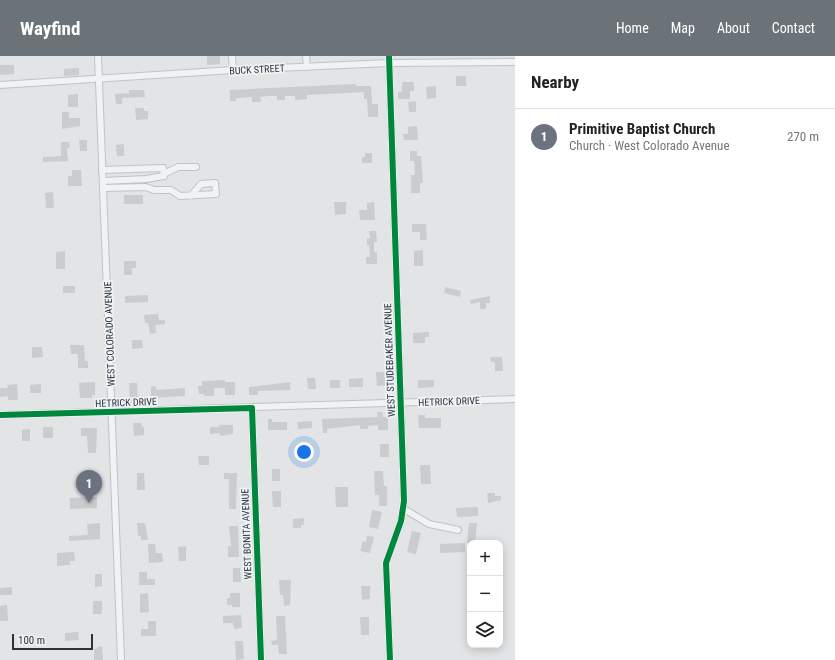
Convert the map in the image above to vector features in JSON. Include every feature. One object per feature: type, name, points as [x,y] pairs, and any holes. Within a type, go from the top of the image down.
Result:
[{"type":"street","name":"WEST COLORADO AVENUE","points":[[98,56],[121,660]]},
{"type":"street","points":[[232,56],[233,70]]},
{"type":"street","points":[[306,56],[307,67]]},
{"type":"street","name":"WEST STUDEBAKER AVENUE","points":[[389,56],[404,510],[386,563],[390,660]]},
{"type":"street","name":"BUCK STREET","points":[[0,85],[98,80],[233,70],[390,63],[515,62]]},
{"type":"street","points":[[103,185],[114,181],[164,176],[164,174],[178,167],[196,167]]},
{"type":"street","points":[[102,170],[163,168],[164,174]]},
{"type":"street","points":[[114,169],[114,181]]},
{"type":"street","points":[[103,185],[146,187],[154,190],[171,190],[180,196],[191,196]]},
{"type":"street","name":"HETRICK DRIVE","points":[[0,415],[111,413],[515,399]]},
{"type":"street","name":"WEST BONITA AVENUE","points":[[252,408],[261,660]]},
{"type":"street","points":[[404,510],[429,524],[458,530]]},
{"type":"building","points":[[207,56],[220,56],[220,64],[207,65]]},
{"type":"building","points":[[0,65],[14,65],[14,74],[0,75]]},
{"type":"building","points":[[79,68],[79,75],[64,76],[64,69]]},
{"type":"building","points":[[456,76],[466,76],[466,86],[456,86]]},
{"type":"building","points":[[402,82],[414,82],[414,91],[410,91],[410,99],[398,99],[398,92],[402,92]]},
{"type":"building","points":[[356,84],[356,86],[371,86],[372,104],[378,104],[378,117],[368,117],[367,99],[364,99],[364,92],[307,95],[307,99],[295,100],[295,96],[285,96],[285,100],[277,100],[277,96],[268,96],[260,97],[261,102],[252,102],[252,97],[236,98],[236,101],[230,101],[230,90]]},
{"type":"building","points":[[436,86],[436,98],[427,99],[426,87]]},
{"type":"building","points":[[129,90],[144,90],[145,97],[122,98],[122,104],[116,104],[115,94],[129,93]]},
{"type":"building","points":[[78,94],[78,107],[68,107],[68,95]]},
{"type":"building","points":[[416,101],[416,112],[409,112],[408,102]]},
{"type":"building","points":[[135,108],[144,108],[144,111],[148,111],[148,119],[136,120]]},
{"type":"building","points":[[62,112],[69,112],[69,118],[80,118],[80,126],[62,129]]},
{"type":"building","points":[[417,126],[418,140],[404,140],[403,134],[408,134],[408,127]]},
{"type":"building","points":[[79,140],[87,140],[87,151],[80,151]]},
{"type":"building","points":[[61,142],[69,142],[70,148],[67,148],[68,161],[43,162],[43,157],[61,156]]},
{"type":"building","points":[[124,144],[124,156],[117,156],[116,145]]},
{"type":"building","points":[[410,151],[417,151],[417,156],[421,156],[423,183],[420,183],[420,193],[411,193],[411,175],[415,175],[414,161],[410,161]]},
{"type":"building","points":[[365,153],[372,153],[372,163],[362,163],[362,157],[365,157]]},
{"type":"building","points":[[72,170],[81,170],[82,186],[68,186],[68,176],[72,176]]},
{"type":"building","points":[[53,192],[54,208],[46,208],[45,193]]},
{"type":"building","points":[[124,195],[143,195],[143,204],[124,204]]},
{"type":"building","points":[[334,202],[346,202],[346,214],[335,215]]},
{"type":"building","points":[[374,202],[375,220],[360,220],[359,210],[367,210],[367,203]]},
{"type":"building","points":[[412,224],[426,224],[427,240],[420,240],[420,232],[412,232]]},
{"type":"building","points":[[369,231],[376,231],[377,242],[374,242],[374,252],[377,252],[377,264],[366,264],[366,257],[370,257],[369,245],[367,245],[367,238],[370,238]]},
{"type":"building","points":[[423,250],[423,266],[414,266],[414,251]]},
{"type":"building","points":[[65,251],[65,269],[56,269],[56,252]]},
{"type":"building","points":[[124,261],[136,261],[136,268],[132,268],[132,275],[124,275]]},
{"type":"building","points":[[63,286],[75,286],[75,293],[63,293]]},
{"type":"building","points":[[445,287],[461,291],[460,297],[444,293]]},
{"type":"building","points":[[148,295],[148,302],[125,303],[125,296]]},
{"type":"building","points":[[490,296],[490,303],[486,303],[486,309],[480,309],[480,302],[471,304],[470,300]]},
{"type":"building","points":[[158,314],[159,320],[165,320],[165,324],[155,325],[156,333],[150,334],[148,323],[145,323],[144,315]]},
{"type":"building","points":[[429,332],[429,337],[425,337],[425,343],[413,343],[413,333]]},
{"type":"building","points":[[132,340],[142,340],[143,348],[132,349]]},
{"type":"building","points":[[70,345],[84,345],[85,361],[88,361],[88,368],[78,368],[78,354],[71,354]]},
{"type":"building","points":[[32,347],[42,347],[43,357],[32,358]]},
{"type":"building","points":[[490,357],[502,357],[503,371],[495,371],[495,362],[491,362]]},
{"type":"building","points":[[376,372],[387,372],[388,385],[377,386]]},
{"type":"building","points":[[307,378],[315,378],[316,389],[308,389]]},
{"type":"building","points":[[363,378],[363,387],[349,387],[349,379]]},
{"type":"building","points":[[225,380],[225,382],[235,382],[235,395],[225,395],[225,388],[214,388],[214,396],[204,396],[204,394],[199,394],[198,386],[202,386],[202,381]]},
{"type":"building","points":[[330,380],[340,380],[340,388],[330,388]]},
{"type":"building","points":[[418,380],[434,380],[434,387],[418,388]]},
{"type":"building","points":[[95,382],[95,395],[92,395],[92,398],[80,398],[79,383]]},
{"type":"building","points":[[290,382],[290,390],[258,391],[258,395],[249,395],[249,387]]},
{"type":"building","points":[[129,383],[137,383],[138,403],[130,403]]},
{"type":"building","points":[[17,384],[18,400],[8,400],[8,396],[0,397],[0,388],[8,388],[7,385]]},
{"type":"building","points":[[41,384],[41,393],[30,393],[30,385]]},
{"type":"building","points":[[156,386],[156,390],[185,388],[185,396],[151,398],[151,387]]},
{"type":"building","points":[[377,412],[382,412],[383,417],[388,417],[388,430],[378,430],[378,425],[368,426],[368,429],[360,429],[360,425],[327,429],[327,433],[323,433],[322,419],[378,417]]},
{"type":"building","points":[[418,415],[425,415],[425,418],[441,418],[441,428],[419,428]]},
{"type":"building","points":[[268,419],[272,419],[272,422],[287,422],[287,430],[268,430]]},
{"type":"building","points":[[312,421],[312,428],[298,429],[297,422]]},
{"type":"building","points":[[133,423],[141,423],[142,427],[144,427],[144,435],[134,436]]},
{"type":"building","points":[[219,425],[233,425],[233,434],[220,436],[220,433],[210,434],[210,427],[219,427]]},
{"type":"building","points":[[43,427],[53,427],[53,438],[43,438]]},
{"type":"building","points":[[81,428],[97,428],[96,453],[88,453],[87,436],[81,436]]},
{"type":"building","points":[[30,429],[30,441],[22,441],[22,430]]},
{"type":"building","points":[[380,444],[389,444],[389,457],[380,457]]},
{"type":"building","points":[[198,456],[209,456],[209,465],[199,465]]},
{"type":"building","points":[[420,465],[430,465],[431,484],[421,484]]},
{"type":"building","points":[[272,469],[280,469],[280,481],[272,481]]},
{"type":"building","points":[[374,471],[383,471],[384,486],[387,486],[387,506],[379,506],[379,495],[375,495]]},
{"type":"building","points":[[137,473],[144,473],[145,490],[137,490]]},
{"type":"building","points":[[224,473],[237,473],[236,509],[229,509],[229,479],[224,479]]},
{"type":"building","points":[[335,487],[348,487],[348,507],[336,507]]},
{"type":"building","points":[[272,491],[281,491],[281,507],[273,507]]},
{"type":"building","points":[[487,493],[495,493],[495,496],[501,496],[501,500],[488,503]]},
{"type":"building","points":[[97,497],[97,508],[70,509],[70,498]]},
{"type":"building","points":[[478,507],[478,516],[457,517],[456,508]]},
{"type":"building","points":[[372,510],[382,512],[378,529],[369,527]]},
{"type":"building","points":[[304,518],[304,525],[301,525],[301,528],[293,528],[293,519]]},
{"type":"building","points":[[100,523],[100,539],[69,541],[69,536],[88,535],[87,524]]},
{"type":"building","points":[[137,523],[145,523],[148,540],[141,540],[141,536],[138,536]]},
{"type":"building","points":[[469,523],[477,523],[475,540],[467,540]]},
{"type":"building","points":[[229,526],[238,526],[239,557],[228,557],[228,546],[231,546]]},
{"type":"building","points":[[412,531],[421,533],[416,554],[407,552]]},
{"type":"building","points":[[367,536],[374,537],[370,553],[360,551],[363,541],[366,542]]},
{"type":"building","points":[[465,543],[465,552],[440,553],[440,544]]},
{"type":"building","points":[[148,544],[155,544],[156,553],[162,553],[163,562],[149,563]]},
{"type":"building","points":[[186,546],[186,561],[179,561],[178,547]]},
{"type":"building","points":[[74,552],[75,561],[70,561],[70,565],[57,566],[57,553]]},
{"type":"building","points":[[233,568],[240,568],[241,582],[233,582]]},
{"type":"building","points":[[139,572],[147,572],[147,579],[155,579],[155,585],[139,585]]},
{"type":"building","points":[[95,574],[102,574],[102,586],[95,587]]},
{"type":"building","points":[[279,580],[291,580],[290,605],[284,606],[283,595],[280,595]]},
{"type":"building","points":[[361,586],[370,586],[370,599],[362,600]]},
{"type":"building","points":[[12,587],[12,595],[0,595],[0,588]]},
{"type":"building","points":[[148,593],[149,612],[140,613],[140,594]]},
{"type":"building","points":[[230,593],[240,593],[240,607],[232,607],[232,605],[227,605],[227,598],[230,598]]},
{"type":"building","points":[[93,601],[102,601],[102,614],[93,614]]},
{"type":"building","points":[[7,605],[8,621],[0,621],[0,606]]},
{"type":"building","points":[[241,615],[242,628],[234,629],[233,623],[223,623],[223,616]]},
{"type":"building","points":[[276,616],[285,616],[287,654],[279,654],[278,645],[272,645],[271,641],[277,640]]},
{"type":"building","points":[[360,617],[369,617],[369,635],[361,635]]},
{"type":"building","points":[[148,621],[156,621],[156,636],[141,636],[141,629],[148,629]]},
{"type":"building","points":[[78,632],[79,640],[65,641],[65,633]]},
{"type":"building","points":[[235,641],[243,641],[244,659],[236,660]]},
{"type":"building","points":[[102,646],[103,660],[94,660],[94,649]]},
{"type":"cycle path","points":[[389,56],[404,501],[401,521],[386,563],[390,660]]},
{"type":"cycle path","points":[[0,415],[252,408],[261,660]]},
{"type":"place","name":"Primitive Baptist Church","points":[[89,503]]}]
